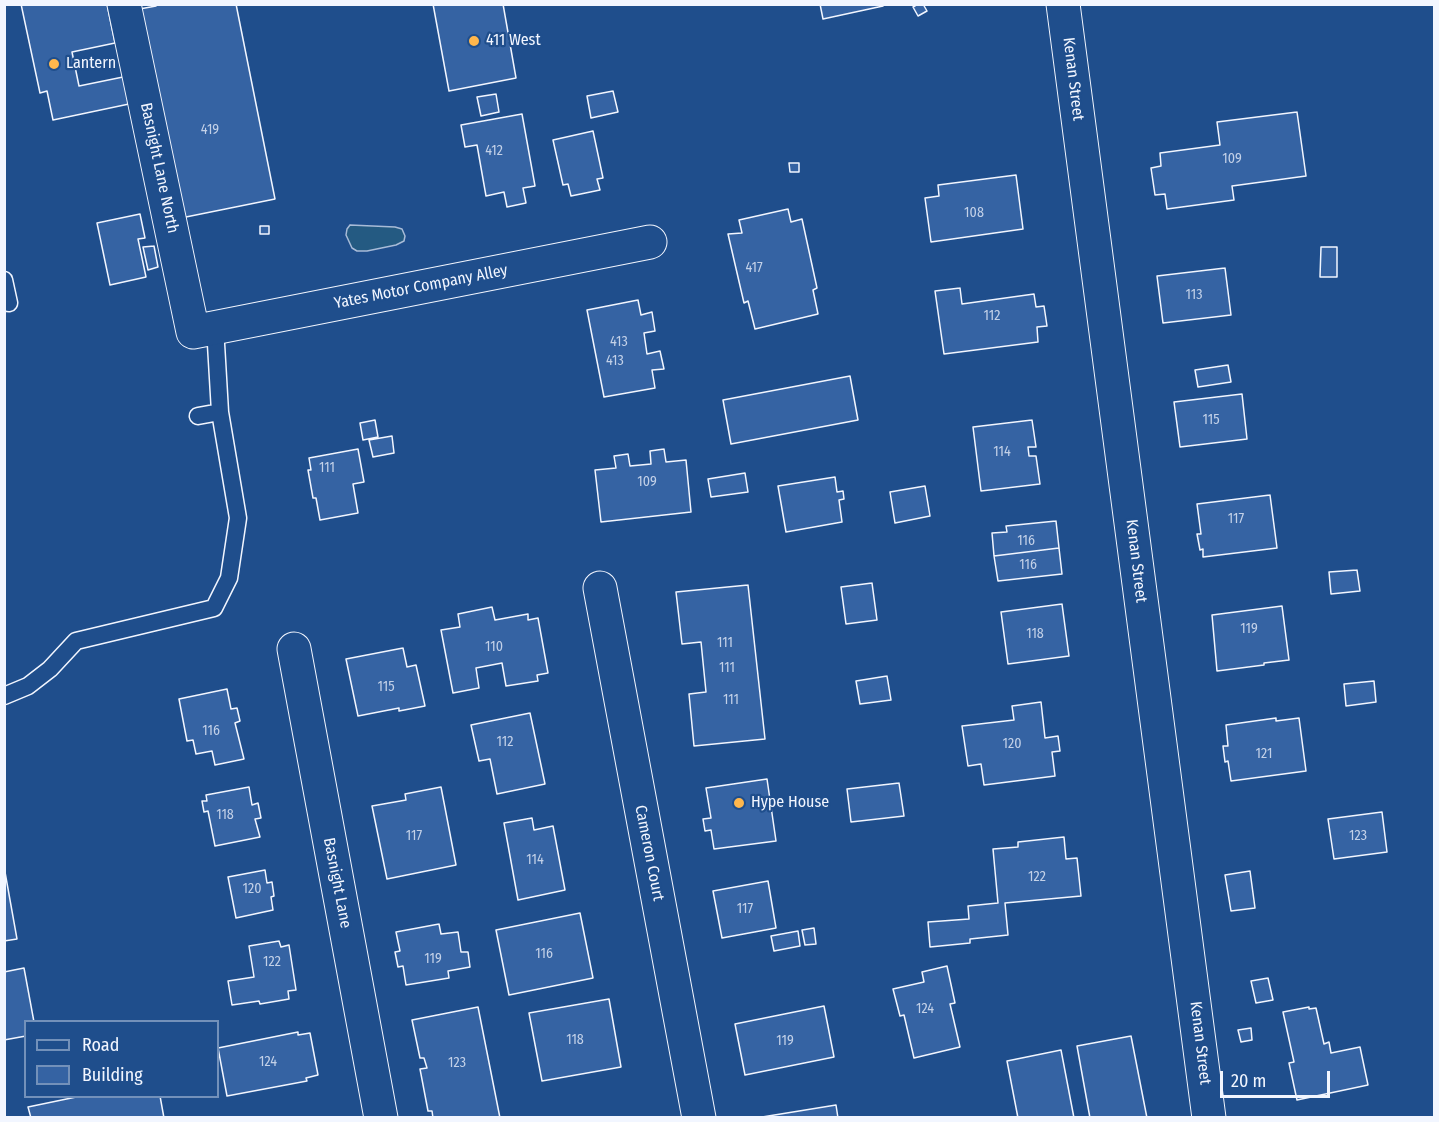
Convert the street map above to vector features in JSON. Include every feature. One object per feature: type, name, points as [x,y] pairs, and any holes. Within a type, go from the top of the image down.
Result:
[{"type":"street","name":"Basnight Lane North","points":[[124,4],[204,330]]},
{"type":"street","name":"Kenan Street","points":[[1063,4],[1209,1118]]},
{"type":"street","name":"Yates Motor Company Alley","points":[[204,330],[650,242]]},
{"type":"street","name":"Cameron Court","points":[[600,588],[699,1118]]},
{"type":"street","name":"Basnight Lane","points":[[294,649],[381,1118]]},
{"type":"lane","points":[[4,280],[9,303]]},
{"type":"lane","points":[[4,696],[28,686],[51,669],[76,641],[214,608],[230,578],[238,518],[204,330]]},
{"type":"lane","points":[[198,416],[220,412]]},
{"type":"shaded area","points":[[350,225],[402,229],[405,236],[404,241],[396,245],[357,251],[352,248],[346,235]]},
{"type":"building","name":"Lantern","points":[[21,4],[107,4],[115,43],[72,52],[79,86],[123,77],[129,104],[53,120],[47,91],[40,93]]},
{"type":"building","points":[[156,4],[236,4],[275,199],[176,219],[134,10],[156,6]]},
{"type":"building","name":"411 West","points":[[433,4],[503,4],[516,78],[449,91]]},
{"type":"building","points":[[820,4],[882,4],[883,6],[823,19]]},
{"type":"building","points":[[923,4],[927,11],[918,16],[913,7]]},
{"type":"building","points":[[613,91],[618,112],[591,118],[587,96]]},
{"type":"building","points":[[496,94],[499,112],[481,116],[477,97]]},
{"type":"building","points":[[1297,112],[1306,176],[1232,186],[1234,200],[1167,209],[1165,194],[1155,195],[1151,168],[1161,166],[1160,153],[1220,145],[1217,122]]},
{"type":"building","points":[[522,114],[535,186],[523,188],[526,203],[507,207],[504,192],[486,196],[477,145],[465,147],[461,125]]},
{"type":"building","points":[[593,131],[603,178],[597,179],[600,190],[571,196],[568,184],[563,185],[553,140]]},
{"type":"building","points":[[789,163],[799,163],[799,172],[790,172]]},
{"type":"building","points":[[1016,175],[1023,229],[931,242],[925,198],[939,196],[938,185]]},
{"type":"building","points":[[788,209],[791,222],[802,219],[817,288],[813,290],[818,314],[755,329],[748,301],[744,303],[728,234],[742,233],[739,220]]},
{"type":"building","points":[[140,214],[145,238],[138,239],[146,277],[110,285],[97,223]]},
{"type":"building","points":[[260,226],[269,226],[269,234],[260,234]]},
{"type":"building","points":[[154,246],[158,267],[148,270],[143,247]]},
{"type":"building","points":[[1321,247],[1337,247],[1337,277],[1320,277]]},
{"type":"building","points":[[1225,268],[1231,315],[1163,323],[1157,276]]},
{"type":"building","points":[[960,288],[962,304],[1034,294],[1036,307],[1044,306],[1047,326],[1037,327],[1038,342],[944,354],[935,291]]},
{"type":"building","points":[[638,300],[641,315],[652,312],[655,331],[644,333],[647,354],[660,351],[664,369],[652,370],[655,388],[604,397],[587,310]]},
{"type":"building","points":[[1228,365],[1231,382],[1198,387],[1195,370]]},
{"type":"building","points":[[850,376],[858,420],[731,444],[723,400]]},
{"type":"building","points":[[1242,394],[1247,439],[1180,447],[1174,402]]},
{"type":"building","points":[[375,420],[378,437],[363,440],[360,423]]},
{"type":"building","points":[[1032,420],[1036,447],[1028,447],[1029,456],[1036,456],[1040,484],[981,491],[973,427]]},
{"type":"building","points":[[392,436],[394,453],[373,457],[369,440]]},
{"type":"building","points":[[358,449],[364,482],[353,484],[358,513],[320,520],[308,470],[311,470],[309,458]]},
{"type":"building","points":[[664,449],[666,462],[686,460],[691,512],[601,522],[595,470],[616,468],[614,456],[628,454],[630,466],[651,464],[650,451]]},
{"type":"building","points":[[745,473],[748,492],[711,497],[708,479]]},
{"type":"building","points":[[835,477],[837,492],[843,491],[844,499],[839,500],[842,522],[786,532],[778,486]]},
{"type":"building","points":[[925,486],[930,516],[895,523],[890,492]]},
{"type":"building","points":[[1270,495],[1277,548],[1203,557],[1203,549],[1200,550],[1197,534],[1201,534],[1197,504]]},
{"type":"building","points":[[1056,521],[1059,548],[994,556],[992,533],[1007,532],[1006,526]]},
{"type":"building","points":[[1059,548],[1062,574],[998,581],[994,556]]},
{"type":"building","points":[[1357,570],[1360,591],[1331,594],[1329,572]]},
{"type":"building","points":[[872,583],[877,620],[846,624],[841,587]]},
{"type":"building","points":[[748,585],[765,739],[694,746],[689,694],[706,692],[701,642],[682,644],[676,592]]},
{"type":"building","points":[[1062,604],[1069,656],[1008,664],[1001,612]]},
{"type":"building","points":[[1282,606],[1289,660],[1217,671],[1212,615]]},
{"type":"building","points":[[492,607],[495,620],[528,614],[528,620],[538,618],[548,673],[537,675],[538,681],[506,686],[502,663],[476,668],[479,688],[453,693],[441,630],[460,627],[458,614]]},
{"type":"building","points":[[403,648],[407,667],[416,665],[425,706],[399,711],[399,708],[358,716],[346,659]]},
{"type":"building","points":[[887,676],[891,700],[860,704],[856,681]]},
{"type":"building","points":[[1374,681],[1376,702],[1346,706],[1344,684]]},
{"type":"building","points":[[227,689],[231,709],[237,708],[240,721],[235,723],[244,759],[215,765],[212,751],[196,754],[193,740],[187,741],[179,699]]},
{"type":"building","points":[[1041,702],[1045,738],[1058,736],[1060,751],[1052,752],[1055,776],[984,785],[981,764],[968,766],[962,726],[1014,720],[1012,706]]},
{"type":"building","points":[[530,713],[545,784],[497,794],[490,759],[479,761],[471,725]]},
{"type":"building","points":[[1276,718],[1276,721],[1299,718],[1306,771],[1231,781],[1223,746],[1228,746],[1226,725]]},
{"type":"building","name":"Hype House","points":[[767,779],[776,841],[714,849],[711,830],[705,831],[703,819],[711,818],[706,788]]},
{"type":"building","points":[[899,783],[904,816],[851,822],[847,789]]},
{"type":"building","points":[[249,787],[252,805],[258,803],[261,818],[255,819],[260,837],[215,846],[208,811],[204,812],[202,801],[207,801],[206,795]]},
{"type":"building","points":[[441,787],[456,865],[387,879],[372,806],[406,800],[405,794]]},
{"type":"building","points":[[1382,812],[1387,852],[1334,859],[1328,819]]},
{"type":"building","points":[[532,818],[534,830],[553,826],[565,890],[518,900],[504,823]]},
{"type":"building","points":[[1064,837],[1066,859],[1077,858],[1081,896],[1005,903],[1008,935],[970,939],[970,943],[930,947],[928,922],[969,919],[968,906],[998,903],[993,849],[1018,847],[1018,842]]},
{"type":"building","points":[[265,870],[267,883],[272,882],[273,910],[236,918],[228,877]]},
{"type":"building","points":[[1250,871],[1255,908],[1231,911],[1225,875]]},
{"type":"building","points":[[4,872],[17,939],[4,941]]},
{"type":"building","points":[[768,881],[776,928],[722,938],[713,891]]},
{"type":"building","points":[[580,913],[593,978],[509,995],[496,930]]},
{"type":"building","points":[[439,924],[441,934],[458,932],[461,952],[468,952],[470,967],[448,971],[449,978],[406,985],[403,966],[398,967],[395,952],[400,951],[396,932]]},
{"type":"building","points":[[814,928],[816,944],[805,945],[802,930]]},
{"type":"building","points":[[798,931],[800,946],[774,951],[771,936]]},
{"type":"building","points":[[279,941],[281,947],[289,945],[296,990],[288,991],[289,999],[260,1004],[259,1001],[232,1005],[228,981],[254,977],[249,946]]},
{"type":"building","points":[[947,966],[955,1003],[950,1004],[960,1047],[914,1058],[904,1015],[900,1016],[893,989],[924,982],[922,972]]},
{"type":"building","points":[[24,968],[34,1020],[24,1020],[24,1036],[4,1040],[4,972]]},
{"type":"building","points":[[1268,978],[1273,1000],[1256,1003],[1251,981]]},
{"type":"building","points":[[609,999],[621,1067],[542,1081],[529,1013]]},
{"type":"building","points":[[824,1006],[834,1057],[745,1075],[735,1024]]},
{"type":"building","points":[[478,1007],[500,1118],[433,1118],[432,1111],[428,1111],[420,1069],[427,1068],[424,1058],[420,1058],[412,1020]]},
{"type":"building","points":[[1309,1007],[1309,1009],[1316,1008],[1324,1044],[1329,1042],[1331,1053],[1360,1047],[1368,1085],[1297,1100],[1289,1063],[1294,1062],[1283,1012]]},
{"type":"building","points":[[1251,1028],[1252,1040],[1241,1042],[1238,1030]]},
{"type":"building","points":[[298,1032],[298,1035],[310,1033],[318,1075],[306,1078],[307,1081],[227,1096],[219,1048]]},
{"type":"building","points":[[1131,1036],[1147,1118],[1090,1118],[1077,1046]]},
{"type":"building","points":[[1061,1050],[1074,1118],[1018,1118],[1007,1061]]},
{"type":"building","points":[[71,1098],[160,1098],[164,1118],[31,1118],[28,1107]]},
{"type":"building","points":[[836,1105],[838,1118],[756,1118]]},
{"type":"place","name":"411 West","points":[[474,41]]},
{"type":"place","name":"Lantern","points":[[54,64]]},
{"type":"place","name":"Hype House","points":[[739,803]]}]
